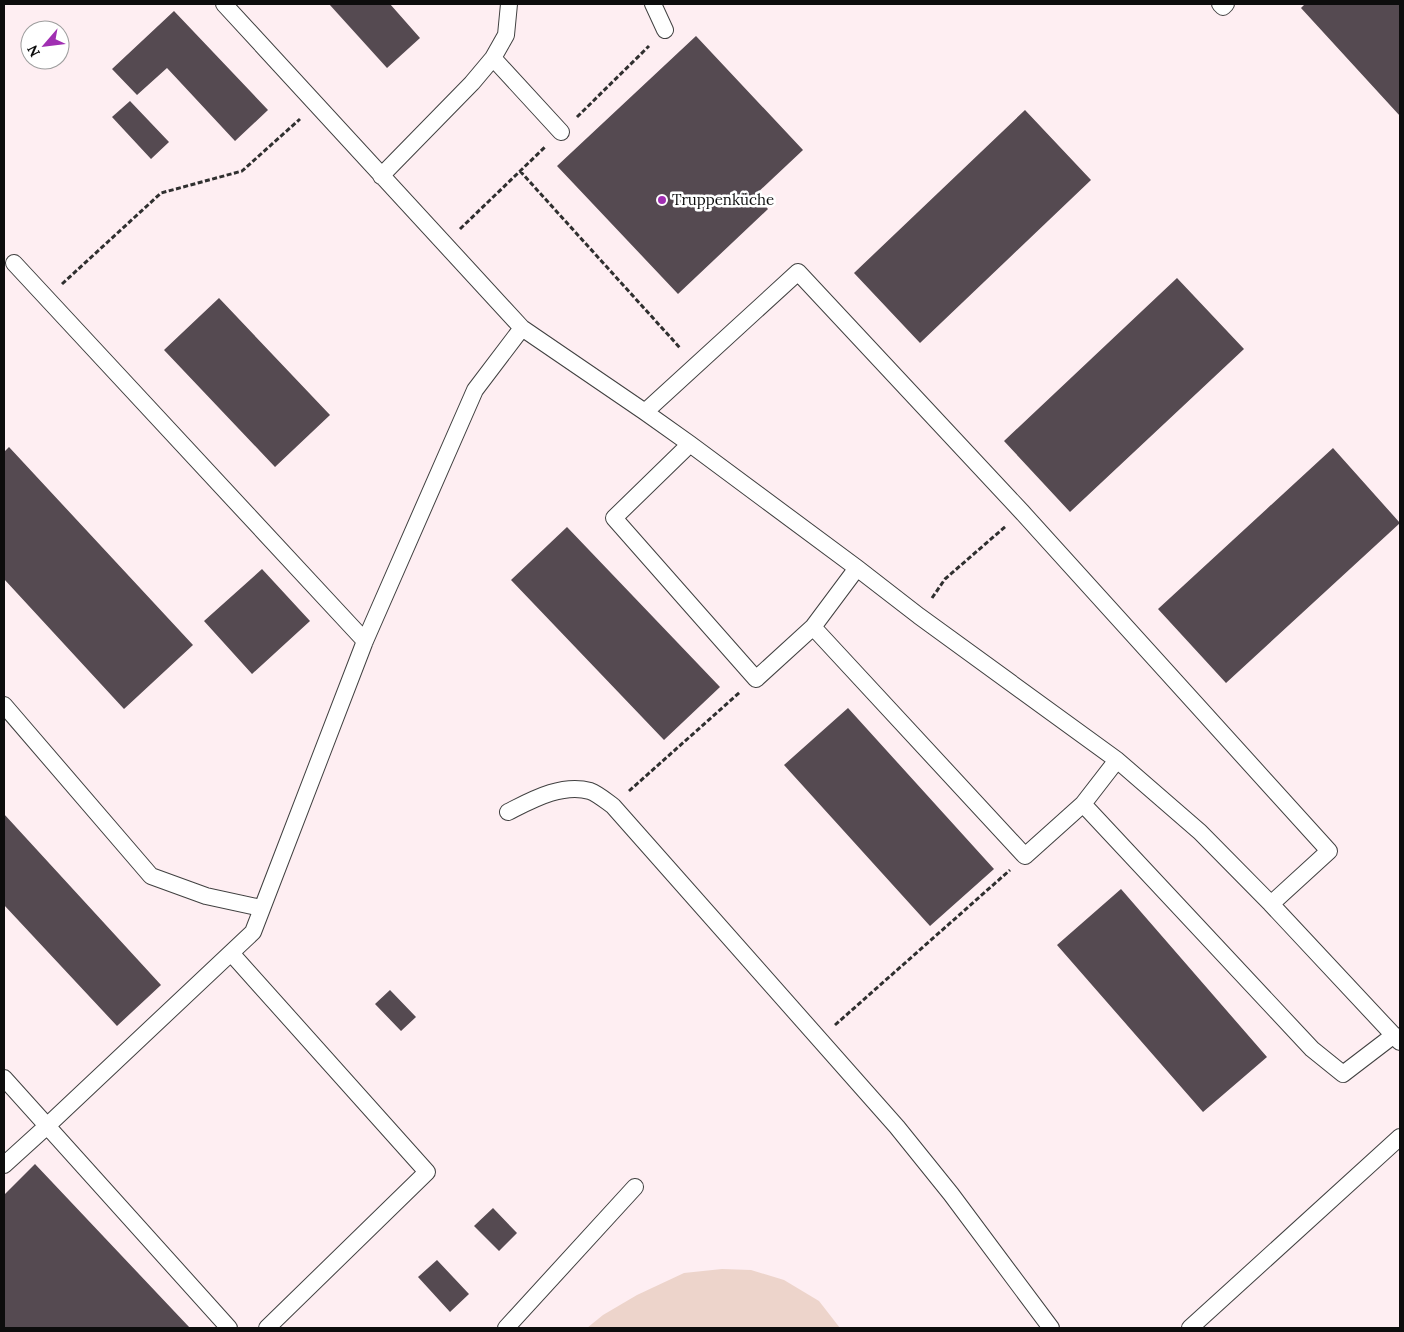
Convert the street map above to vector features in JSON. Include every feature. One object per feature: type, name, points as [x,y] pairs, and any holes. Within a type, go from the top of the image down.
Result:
[{"type":"lane","points":[[224,4],[522,328],[690,444],[919,616],[1117,760],[1200,832],[1271,904],[1397,1038],[1343,1074],[1312,1049],[1083,804]]},
{"type":"lane","points":[[381,176],[472,83],[493,58],[506,35],[509,4]]},
{"type":"lane","points":[[653,4],[665,30]]},
{"type":"lane","points":[[1220,4],[1223,6],[1226,4]]},
{"type":"lane","points":[[493,58],[561,132]]},
{"type":"lane","points":[[14,262],[364,641]]},
{"type":"lane","points":[[645,412],[798,272],[1022,512],[1329,851],[1271,904]]},
{"type":"lane","points":[[4,1165],[252,932],[364,641],[475,390],[522,328]]},
{"type":"lane","points":[[690,444],[614,518],[756,678],[813,627],[857,568]]},
{"type":"lane","points":[[813,627],[1025,856],[1083,804],[1117,760]]},
{"type":"lane","points":[[4,705],[151,876],[206,896],[261,908]]},
{"type":"lane","points":[[508,812],[538,798],[564,790],[590,791],[614,806],[923,1158],[1051,1328]]},
{"type":"lane","points":[[231,952],[427,1172],[267,1328]]},
{"type":"lane","points":[[4,1078],[229,1328]]},
{"type":"lane","points":[[1190,1328],[1400,1137]]},
{"type":"lane","points":[[506,1328],[635,1187]]},
{"type":"path","points":[[46,297],[161,193],[242,171],[316,104]]},
{"type":"path","points":[[520,171],[696,366]]},
{"type":"path","points":[[919,616],[945,579],[1022,512]]},
{"type":"path","points":[[614,806],[756,678]]},
{"type":"path","points":[[819,1038],[1025,856]]},
{"type":"shaded area","points":[[722,1269],[751,1270],[784,1280],[819,1301],[840,1328],[587,1328],[603,1315],[637,1295],[684,1273]]},
{"type":"building","points":[[329,4],[390,4],[420,38],[387,68]]},
{"type":"building","points":[[1305,4],[1400,4],[1400,116],[1301,8]]},
{"type":"building","points":[[174,11],[268,110],[235,141],[167,68],[137,95],[112,69]]},
{"type":"building","points":[[696,36],[803,150],[755,195],[768,209],[678,294],[557,166]]},
{"type":"building","points":[[130,101],[169,142],[151,159],[112,117]]},
{"type":"building","points":[[1025,110],[1091,180],[920,343],[854,273]]},
{"type":"building","points":[[1177,278],[1244,349],[1070,512],[1004,441]]},
{"type":"building","points":[[219,298],[330,415],[275,467],[164,350]]},
{"type":"building","points":[[9,447],[193,645],[124,709],[4,579],[4,452]]},
{"type":"building","points":[[1333,448],[1400,523],[1226,683],[1158,609]]},
{"type":"building","points":[[567,527],[720,687],[664,740],[511,580]]},
{"type":"building","points":[[262,569],[310,621],[252,674],[204,621]]},
{"type":"building","points":[[848,708],[994,869],[930,926],[784,765]]},
{"type":"building","points":[[4,814],[161,985],[117,1026],[4,905]]},
{"type":"building","points":[[1121,889],[1267,1057],[1203,1112],[1057,945]]},
{"type":"building","points":[[390,990],[416,1017],[401,1031],[375,1004]]},
{"type":"building","points":[[35,1164],[190,1328],[4,1328],[4,1195]]},
{"type":"building","points":[[493,1208],[517,1233],[499,1251],[474,1226]]},
{"type":"building","points":[[437,1260],[469,1294],[450,1312],[418,1277]]},
{"type":"place","name":"Truppenküche","points":[[662,200]]}]
